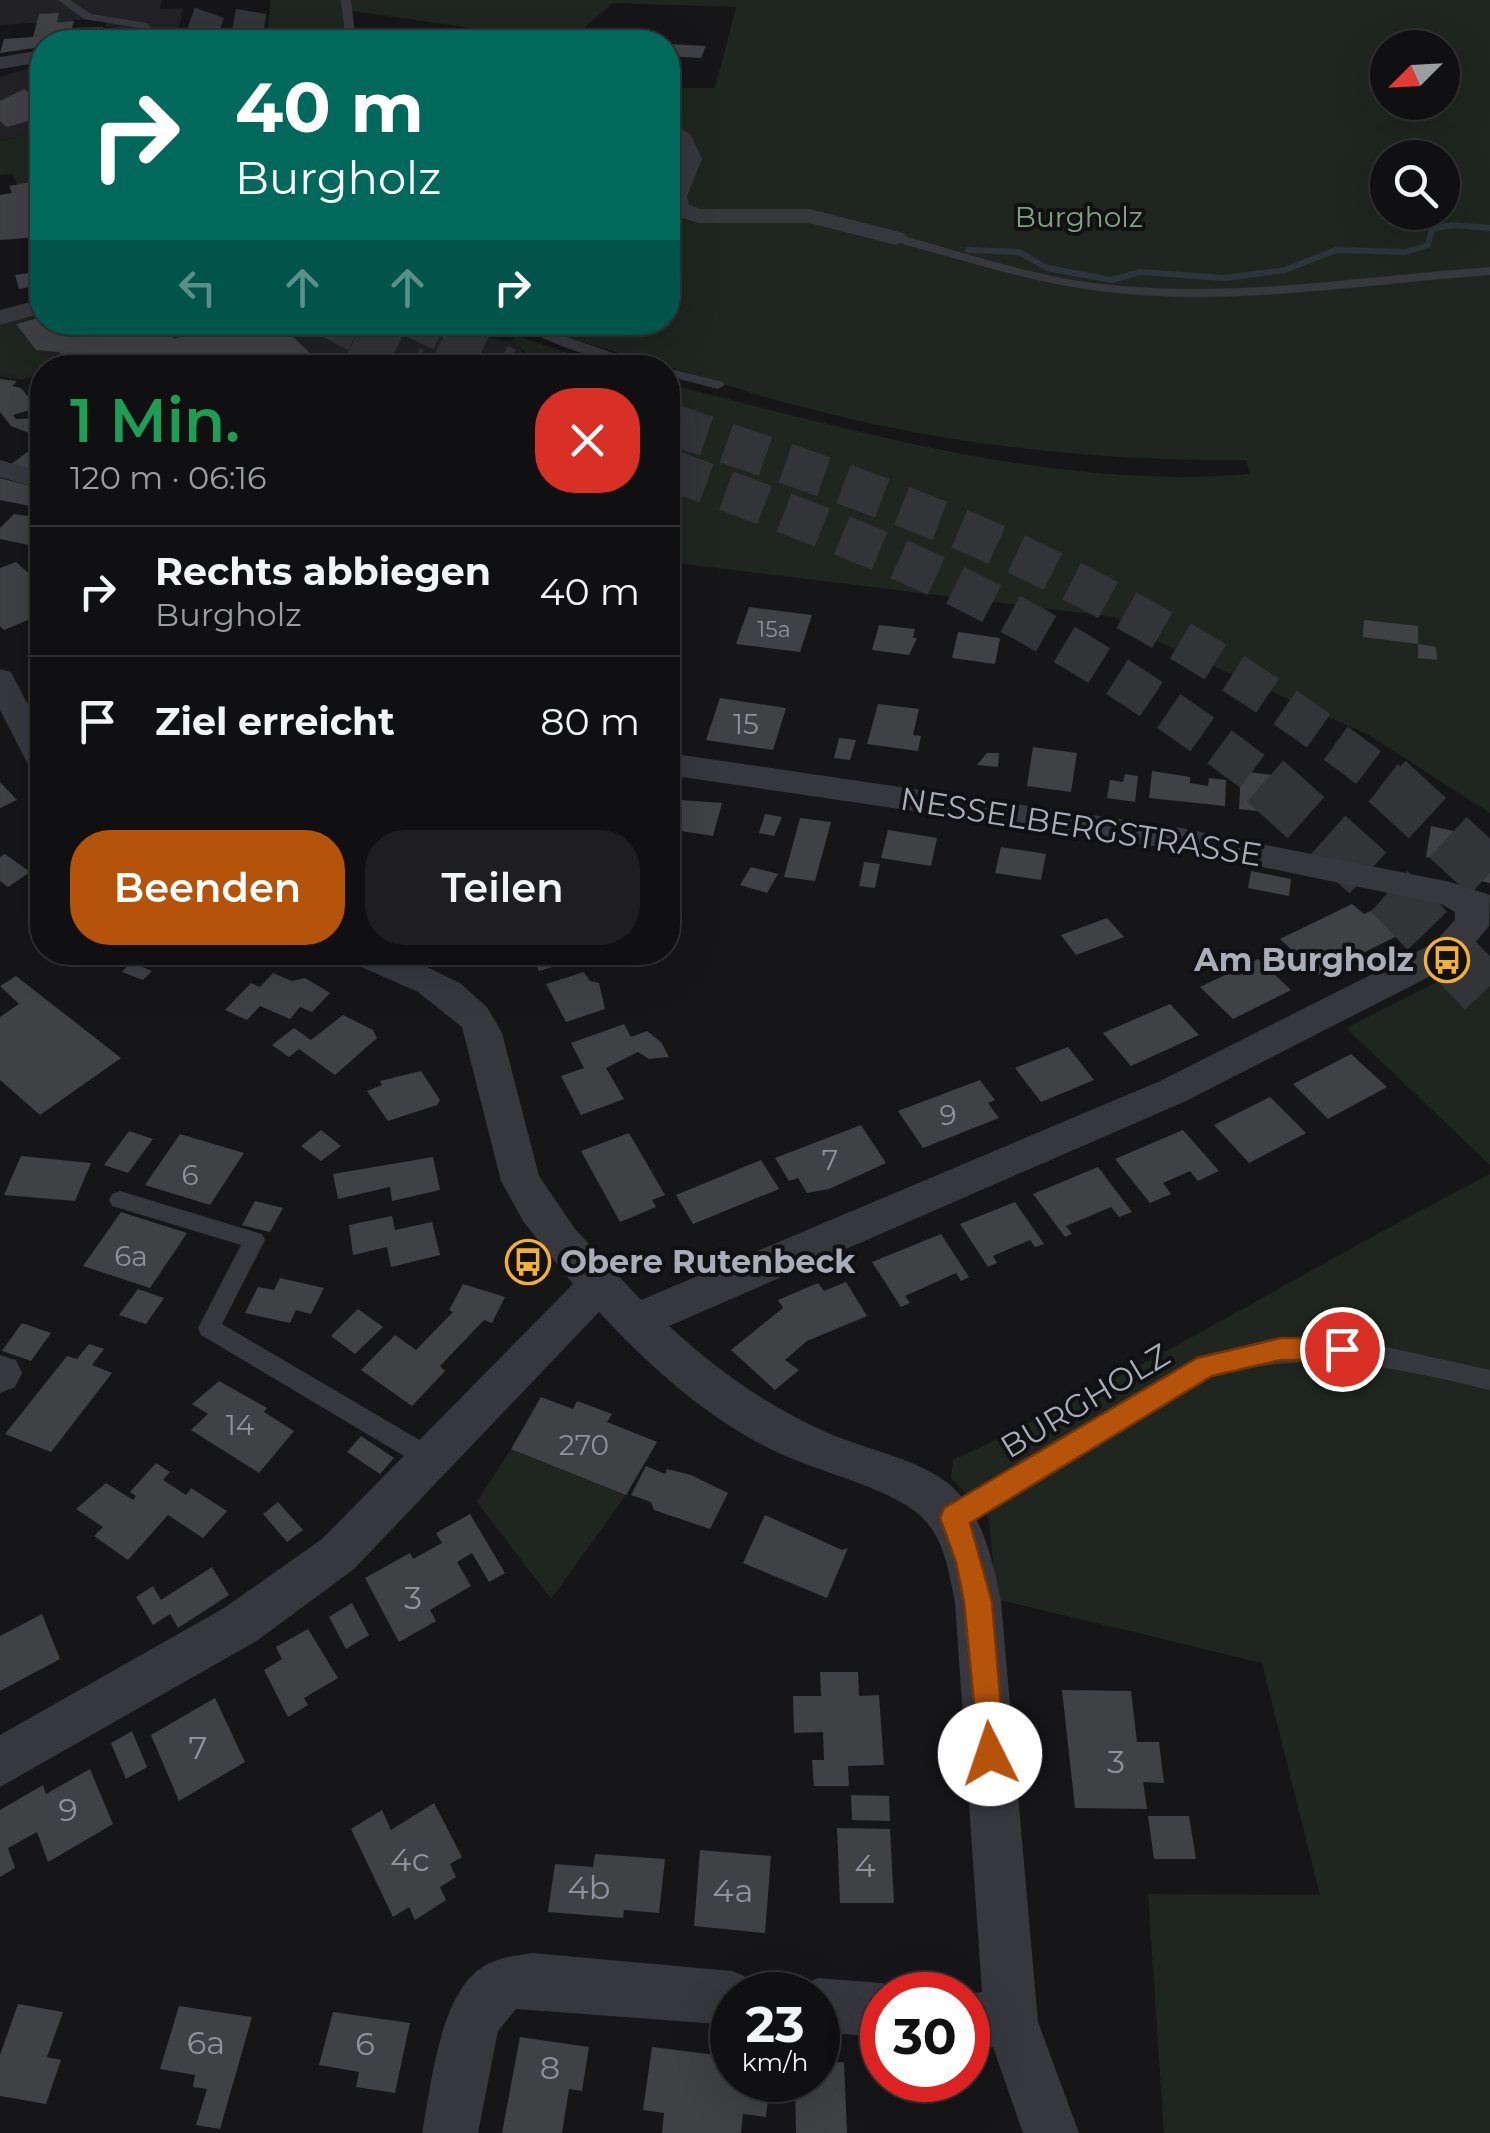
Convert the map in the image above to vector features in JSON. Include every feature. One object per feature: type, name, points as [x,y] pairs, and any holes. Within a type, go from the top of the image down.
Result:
[{"type":"street","points":[[0,63],[30,58]]},
{"type":"street","points":[[680,137],[691,159],[680,186]]},
{"type":"street","points":[[680,210],[698,216],[809,216],[896,238]]},
{"type":"street","points":[[0,318],[30,309]]},
{"type":"street","points":[[0,468],[30,477]]},
{"type":"street","points":[[18,692],[23,749]]},
{"type":"street","name":"NESSELBERGSTRASSE","points":[[680,766],[1181,839],[1450,894],[1480,906]]},
{"type":"street","points":[[638,1320],[1172,1090],[1447,952],[1472,930],[1480,906]]},
{"type":"street","points":[[390,965],[442,989],[473,1012],[484,1033],[520,1179],[550,1228],[598,1284],[707,1385],[746,1414],[785,1435],[930,1496],[954,1518],[970,1562],[978,1602],[988,1972]]},
{"type":"street","points":[[0,1762],[241,1624],[338,1554],[598,1284]]},
{"type":"street","points":[[450,2133],[472,2024],[486,1998],[502,1984],[532,1980],[710,1996]]},
{"type":"street","points":[[990,2022],[1052,2133]]},
{"type":"lane","points":[[63,0],[88,17],[142,25],[147,30]]},
{"type":"lane","points":[[346,0],[350,30]]},
{"type":"lane","points":[[896,238],[1033,275],[1110,289],[1222,292],[1490,271]]},
{"type":"lane","points":[[548,335],[609,355]]},
{"type":"lane","points":[[680,375],[718,385]]},
{"type":"lane","points":[[120,1200],[254,1240],[209,1328],[432,1460]]},
{"type":"lane","name":"BURGHOLZ","points":[[954,1518],[1206,1366],[1242,1356],[1296,1348],[1342,1349],[1490,1380]]},
{"type":"shaded area","points":[[0,0],[162,0],[160,9],[183,8],[178,30],[121,30],[105,26],[110,18],[0,25]]},
{"type":"shaded area","points":[[30,68],[30,133],[0,141],[0,77]]},
{"type":"shaded area","points":[[30,320],[30,335],[477,335],[511,342],[527,355],[30,355],[30,377],[23,380],[0,377],[0,327]]},
{"type":"green space","name":"Burgholz","points":[[271,0],[1490,0],[1490,813],[1367,734],[1155,640],[1115,617],[680,563],[680,387],[883,437],[1029,465],[1103,474],[1250,474],[1246,460],[1044,451],[845,418],[680,371],[680,355],[625,355],[563,335],[680,335],[680,88],[715,88],[736,7],[613,3],[582,30],[485,30],[353,11],[345,30],[267,30]]},
{"type":"green space","points":[[30,133],[30,184],[18,186],[12,174],[0,175],[0,141]]},
{"type":"green space","points":[[30,316],[30,320],[12,324],[41,355],[30,355],[30,375],[0,376],[0,324]]},
{"type":"green space","points":[[515,335],[573,355],[529,355],[511,342]]},
{"type":"green space","points":[[1490,955],[1490,1165],[1346,1028]]},
{"type":"green space","points":[[1490,1174],[1490,2133],[1164,2133],[1148,1894],[1320,1895],[1262,1663],[996,1599],[989,1518],[951,1478],[953,1460],[1089,1392]]},
{"type":"green space","points":[[511,1449],[626,1495],[551,1599],[477,1502]]},
{"type":"building","points":[[59,13],[57,22],[74,21],[72,28],[103,27],[102,30],[35,30],[39,14]]},
{"type":"building","points":[[30,37],[30,49],[0,53],[4,39]]},
{"type":"building","points":[[680,45],[706,46],[701,58],[680,57]]},
{"type":"building","points":[[24,89],[30,93],[30,120],[7,127],[0,121],[0,101]]},
{"type":"building","points":[[30,182],[30,238],[0,240],[0,195],[12,193],[9,186]]},
{"type":"building","points":[[30,273],[30,287],[19,289],[15,275]]},
{"type":"building","points":[[30,320],[30,335],[170,335],[174,339],[187,335],[291,335],[312,355],[62,355],[36,350],[16,324]]},
{"type":"building","points":[[0,379],[17,381],[12,386],[21,388],[30,399],[30,410],[13,415],[16,419],[30,418],[30,433],[11,426],[0,412]]},
{"type":"building","points":[[30,450],[30,471],[9,466]]},
{"type":"building","points":[[0,478],[30,486],[30,506],[0,500]]},
{"type":"building","points":[[14,514],[30,516],[30,545],[0,539],[0,528]]},
{"type":"building","points":[[16,562],[30,574],[30,619],[4,630],[0,626],[0,568]]},
{"type":"building","points":[[749,607],[812,615],[800,652],[736,644]]},
{"type":"building","points":[[1364,620],[1418,626],[1418,644],[1363,637]]},
{"type":"building","points":[[879,625],[915,629],[913,638],[917,638],[909,655],[872,650]]},
{"type":"building","points":[[958,632],[1000,638],[995,664],[952,658]]},
{"type":"building","points":[[1418,644],[1436,647],[1437,660],[1418,658]]},
{"type":"building","points":[[720,698],[786,708],[773,750],[706,740]]},
{"type":"building","points":[[878,704],[919,709],[913,735],[921,736],[918,751],[867,744]]},
{"type":"building","points":[[839,738],[856,740],[850,760],[834,758]]},
{"type":"building","points":[[1033,747],[1077,753],[1071,792],[1027,786]]},
{"type":"building","points":[[987,753],[999,753],[998,767],[977,765]]},
{"type":"building","points":[[1152,771],[1190,777],[1190,783],[1208,786],[1209,778],[1226,780],[1225,806],[1149,798]]},
{"type":"building","points":[[1241,771],[1289,777],[1288,815],[1239,809]]},
{"type":"building","points":[[1125,774],[1138,776],[1135,802],[1107,798],[1110,780],[1123,782]]},
{"type":"building","points":[[0,782],[17,800],[0,808]]},
{"type":"building","points":[[680,800],[722,803],[713,836],[680,831]]},
{"type":"building","points":[[765,814],[782,817],[774,836],[759,833]]},
{"type":"building","points":[[800,818],[831,822],[815,881],[784,877]]},
{"type":"building","points":[[1431,826],[1481,837],[1479,856],[1490,859],[1490,883],[1468,878],[1469,865],[1426,857]]},
{"type":"building","points":[[888,830],[937,838],[931,866],[881,858]]},
{"type":"building","points":[[1001,847],[1046,854],[1041,880],[995,873]]},
{"type":"building","points":[[5,854],[30,872],[8,887],[0,881],[0,857]]},
{"type":"building","points":[[864,862],[880,864],[875,888],[859,886]]},
{"type":"building","points":[[751,867],[778,874],[767,893],[740,885]]},
{"type":"building","points":[[1251,871],[1291,879],[1289,896],[1248,888]]},
{"type":"building","points":[[1352,904],[1364,914],[1375,909],[1384,912],[1403,933],[1319,975],[1280,939]]},
{"type":"building","points":[[1107,918],[1124,937],[1076,955],[1061,935]]},
{"type":"building","points":[[1258,959],[1291,990],[1233,1019],[1200,987]]},
{"type":"building","points":[[128,965],[152,971],[143,980],[122,972]]},
{"type":"building","points":[[536,965],[559,965],[539,971]]},
{"type":"building","points":[[584,972],[590,981],[599,983],[605,1009],[566,1022],[546,984]]},
{"type":"building","points":[[273,973],[292,981],[305,978],[330,993],[312,1012],[300,1007],[290,1019],[260,1006],[247,1020],[225,1010],[251,983],[260,987]]},
{"type":"building","points":[[16,976],[121,1058],[40,1115],[0,1080],[0,1017],[19,1004],[0,986]]},
{"type":"building","points":[[1170,1004],[1199,1035],[1131,1066],[1103,1033]]},
{"type":"building","points":[[343,1015],[373,1030],[377,1038],[335,1075],[299,1049],[289,1057],[272,1045],[294,1028],[311,1040]]},
{"type":"building","points":[[624,1024],[631,1037],[647,1031],[661,1042],[669,1057],[649,1059],[638,1052],[606,1068],[624,1099],[581,1115],[561,1076],[584,1068],[571,1043]]},
{"type":"building","points":[[1068,1047],[1094,1080],[1041,1102],[1015,1068]]},
{"type":"building","points":[[1351,1054],[1387,1087],[1328,1119],[1293,1084]]},
{"type":"building","points":[[421,1071],[440,1100],[437,1105],[388,1121],[367,1091],[382,1085],[380,1081]]},
{"type":"building","points":[[980,1080],[995,1100],[988,1103],[999,1118],[923,1148],[898,1111]]},
{"type":"building","points":[[1270,1097],[1306,1133],[1249,1163],[1214,1125]]},
{"type":"building","points":[[861,1125],[886,1163],[829,1189],[807,1193],[798,1178],[789,1181],[775,1158]]},
{"type":"building","points":[[321,1130],[341,1146],[321,1161],[301,1146]]},
{"type":"building","points":[[1183,1130],[1219,1171],[1198,1181],[1190,1171],[1163,1183],[1171,1194],[1150,1203],[1115,1159]]},
{"type":"building","points":[[129,1131],[153,1139],[128,1173],[104,1165]]},
{"type":"building","points":[[629,1133],[665,1195],[652,1200],[656,1207],[620,1222],[581,1151]]},
{"type":"building","points":[[180,1134],[244,1153],[210,1205],[145,1185]]},
{"type":"building","points":[[21,1156],[91,1163],[75,1201],[4,1195]]},
{"type":"building","points":[[433,1157],[440,1190],[392,1201],[390,1187],[338,1199],[333,1174]]},
{"type":"building","points":[[761,1160],[779,1189],[693,1224],[676,1195]]},
{"type":"building","points":[[1098,1167],[1132,1212],[1119,1217],[1111,1207],[1066,1226],[1072,1234],[1065,1237],[1033,1194]]},
{"type":"building","points":[[255,1201],[283,1208],[270,1232],[242,1225]]},
{"type":"building","points":[[1015,1202],[1044,1244],[1035,1247],[1030,1240],[993,1256],[997,1263],[988,1267],[960,1224]]},
{"type":"building","points":[[121,1212],[187,1233],[150,1288],[83,1266]]},
{"type":"building","points":[[392,1216],[395,1230],[432,1222],[440,1255],[391,1267],[387,1247],[353,1255],[349,1225]]},
{"type":"building","points":[[941,1234],[969,1277],[961,1281],[956,1273],[905,1296],[910,1303],[901,1307],[872,1262]]},
{"type":"building","points":[[280,1278],[324,1288],[311,1314],[296,1310],[290,1323],[245,1313],[258,1287],[274,1290]]},
{"type":"building","points":[[846,1282],[867,1316],[807,1341],[785,1360],[799,1370],[775,1390],[731,1350],[783,1308],[778,1300],[818,1283],[824,1291]]},
{"type":"building","points":[[463,1284],[505,1297],[492,1323],[484,1320],[440,1366],[445,1371],[412,1406],[361,1370],[395,1335],[416,1350],[453,1312],[449,1310]]},
{"type":"building","points":[[138,1289],[164,1298],[146,1324],[119,1315]]},
{"type":"building","points":[[358,1309],[383,1327],[355,1354],[331,1336]]},
{"type":"building","points":[[22,1323],[51,1333],[31,1361],[2,1351]]},
{"type":"building","points":[[89,1344],[104,1349],[92,1365],[112,1373],[51,1452],[5,1434],[67,1356],[77,1359]]},
{"type":"building","points":[[219,1381],[267,1408],[264,1412],[294,1431],[259,1473],[191,1430],[208,1414],[192,1404]]},
{"type":"building","points":[[541,1397],[573,1409],[577,1401],[612,1414],[607,1422],[657,1442],[626,1495],[511,1449]]},
{"type":"building","points":[[361,1436],[394,1458],[380,1474],[347,1452]]},
{"type":"building","points":[[156,1463],[170,1472],[163,1480],[186,1495],[191,1488],[227,1511],[203,1538],[168,1515],[128,1560],[94,1536],[103,1527],[76,1509],[106,1483],[133,1500],[136,1496],[130,1492]]},
{"type":"building","points":[[646,1466],[665,1474],[667,1469],[691,1475],[728,1493],[710,1529],[654,1510],[651,1502],[631,1495]]},
{"type":"building","points":[[278,1502],[303,1530],[287,1542],[263,1514]]},
{"type":"building","points":[[470,1514],[505,1573],[489,1582],[472,1553],[457,1562],[471,1586],[430,1610],[436,1621],[399,1642],[365,1578],[410,1553],[413,1559],[442,1543],[436,1533]]},
{"type":"building","points":[[765,1515],[842,1550],[848,1548],[827,1598],[743,1563]]},
{"type":"building","points":[[212,1567],[229,1595],[178,1628],[170,1614],[153,1625],[136,1597],[153,1586],[161,1600]]},
{"type":"building","points":[[352,1603],[369,1635],[346,1649],[329,1617]]},
{"type":"building","points":[[42,1614],[60,1659],[0,1691],[0,1636]]},
{"type":"building","points":[[308,1629],[338,1678],[304,1698],[308,1705],[288,1717],[264,1670],[282,1659],[276,1647]]},
{"type":"building","points":[[820,1672],[858,1672],[859,1696],[879,1695],[884,1765],[848,1766],[849,1786],[814,1786],[812,1760],[824,1760],[823,1732],[794,1733],[793,1696],[821,1696]]},
{"type":"building","points":[[1062,1690],[1131,1691],[1137,1742],[1159,1742],[1164,1783],[1143,1782],[1147,1809],[1075,1808]]},
{"type":"building","points":[[215,1698],[245,1762],[179,1801],[151,1735]]},
{"type":"building","points":[[132,1731],[147,1767],[126,1779],[111,1743]]},
{"type":"building","points":[[90,1769],[113,1824],[48,1862],[37,1832],[8,1848],[15,1868],[0,1877],[0,1810],[43,1785],[46,1794]]},
{"type":"building","points":[[851,1795],[889,1796],[890,1821],[852,1820]]},
{"type":"building","points":[[434,1803],[462,1857],[450,1864],[456,1877],[440,1887],[446,1900],[415,1920],[409,1907],[393,1917],[351,1829],[382,1810],[391,1830]]},
{"type":"building","points":[[1148,1816],[1189,1816],[1196,1859],[1154,1859]]},
{"type":"building","points":[[837,1828],[890,1829],[894,1903],[840,1903]]},
{"type":"building","points":[[700,1850],[771,1856],[765,1933],[694,1926]]},
{"type":"building","points":[[595,1854],[665,1859],[659,1913],[624,1910],[623,1918],[548,1912],[555,1864],[593,1867]]},
{"type":"building","points":[[18,2004],[63,2012],[47,2057],[61,2060],[46,2104],[0,2096],[0,2055]]},
{"type":"building","points":[[179,2006],[252,2017],[220,2129],[196,2125],[207,2089],[193,2087],[195,2075],[160,2069]]},
{"type":"building","points":[[333,2012],[410,2023],[395,2093],[356,2087],[359,2072],[319,2065]]},
{"type":"building","points":[[520,2037],[589,2047],[582,2091],[569,2089],[562,2133],[502,2133]]},
{"type":"building","points":[[652,2047],[710,2054],[710,2102],[768,2102],[766,2117],[743,2114],[741,2133],[662,2133],[664,2113],[643,2110]]},
{"type":"building","points":[[840,2062],[844,2062],[847,2133],[796,2133],[795,2102],[840,2102]]},
{"type":"waterway","points":[[968,250],[1019,252],[1047,268],[1112,280],[1141,272],[1224,278],[1285,270],[1336,250],[1406,252],[1428,245],[1432,229],[1452,225],[1490,228]]},
{"type":"tunnel","points":[[203,30],[214,0]]},
{"type":"tunnel","points":[[248,30],[253,0]]},
{"type":"tunnel","points":[[352,335],[360,339]]},
{"type":"tunnel","points":[[440,335],[448,339]]},
{"type":"tunnel","points":[[356,337],[390,355]]},
{"type":"tunnel","points":[[443,337],[480,355]]},
{"type":"tunnel","points":[[680,427],[904,507],[1036,563],[1142,619],[1244,680],[1390,784]]},
{"type":"tunnel","points":[[680,474],[804,520],[982,599],[1109,671],[1265,781]]},
{"type":"tunnel","points":[[1265,781],[1269,784]]},
{"type":"tunnel","points":[[1265,781],[1395,897],[1490,996]]},
{"type":"tunnel","points":[[1387,781],[1490,876]]},
{"type":"place","name":"Am Burgholz","points":[[1447,960]]},
{"type":"place","name":"Obere Rutenbeck","points":[[528,1262]]},
{"type":"route","points":[[990,1754],[978,1602],[970,1562],[954,1518],[1206,1366],[1281,1349],[1342,1349]]}]
